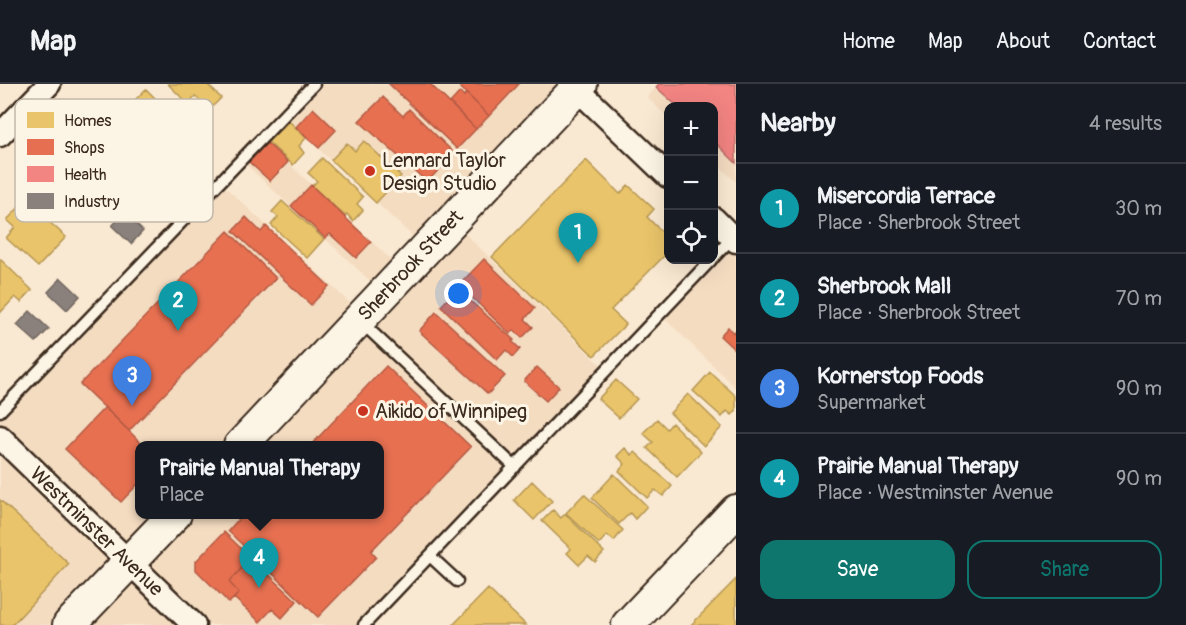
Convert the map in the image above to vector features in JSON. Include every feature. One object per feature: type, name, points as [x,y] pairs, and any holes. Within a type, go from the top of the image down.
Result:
[{"type":"main road","name":"Sherbrook Street","points":[[245,441],[576,85]]},
{"type":"main road","points":[[630,624],[736,511]]},
{"type":"main road","points":[[69,625],[170,519]]},
{"type":"street","points":[[35,99],[49,84]]},
{"type":"street","points":[[576,85],[664,171]]},
{"type":"street","points":[[0,135],[15,119]]},
{"type":"street","points":[[718,223],[734,239]]},
{"type":"street","name":"Westminster Avenue","points":[[0,437],[194,625]]},
{"type":"lane","points":[[213,189],[314,84]]},
{"type":"lane","points":[[0,411],[181,222]]},
{"type":"lane","points":[[718,253],[734,239]]},
{"type":"lane","points":[[364,625],[706,264]]},
{"type":"lane","points":[[359,319],[515,467]]},
{"type":"lane","points":[[430,556],[456,581]]},
{"type":"shaded area","points":[[314,84],[581,84],[452,221],[606,370],[364,625],[0,625],[0,411],[182,222],[213,222],[213,189],[220,182],[363,315],[383,293],[241,160],[262,138],[403,271],[425,248],[283,116]]},
{"type":"shaded area","points":[[659,84],[736,84],[736,182],[718,165],[718,102],[664,102],[664,114],[647,97]]},
{"type":"shaded area","points":[[736,241],[736,388],[660,314],[712,264],[718,264],[718,258]]},
{"type":"building: Homes","points":[[168,84],[207,84],[221,98],[213,106],[213,99],[198,99],[195,96],[192,99],[183,99]]},
{"type":"building: Homes","points":[[146,89],[156,99],[136,99]]},
{"type":"building: Homes","points":[[289,121],[306,138],[299,146],[304,153],[293,165],[268,142]]},
{"type":"building: Homes","name":"Lennard Taylor Design Studio","points":[[364,141],[401,176],[376,203],[331,160],[347,143],[355,151]]},
{"type":"building: Homes","points":[[322,158],[363,197],[357,204],[363,210],[353,221],[312,186],[317,181],[308,173]]},
{"type":"building: Homes","points":[[586,160],[620,194],[628,185],[654,209],[647,217],[664,234],[664,256],[611,310],[626,324],[594,356],[492,257]]},
{"type":"building: Homes","points":[[282,201],[324,239],[307,258],[271,225],[278,217],[272,212]]},
{"type":"building: Homes","points":[[15,211],[15,222],[49,222],[66,237],[38,267],[6,238],[15,227],[7,220]]},
{"type":"building: Homes","points":[[0,259],[32,290],[21,302],[15,297],[0,313]]},
{"type":"building: Homes","points":[[710,372],[736,396],[736,411],[732,415],[727,411],[722,417],[693,391]]},
{"type":"building: Homes","points":[[616,380],[637,399],[619,418],[598,399]]},
{"type":"building: Homes","points":[[688,394],[722,427],[704,446],[670,413]]},
{"type":"building: Homes","points":[[657,419],[667,429],[672,423],[701,452],[677,477],[647,448],[653,442],[643,433]]},
{"type":"building: Homes","points":[[625,448],[632,455],[635,452],[672,486],[663,496],[655,490],[647,498],[619,471],[625,464],[617,456]]},
{"type":"building: Homes","points":[[614,474],[647,506],[635,519],[630,513],[619,524],[592,498]]},
{"type":"building: Homes","points":[[532,481],[552,501],[534,520],[514,500]]},
{"type":"building: Homes","points":[[584,494],[623,530],[614,541],[607,535],[599,544],[566,513]]},
{"type":"building: Homes","points":[[0,500],[69,564],[12,625],[0,625]]},
{"type":"building: Homes","points":[[553,510],[561,518],[565,514],[604,552],[595,562],[588,556],[579,565],[567,553],[571,549],[542,521]]},
{"type":"building: Homes","points":[[736,579],[736,625],[691,625]]},
{"type":"building: Homes","points":[[488,589],[526,625],[453,625]]},
{"type":"building: Shops","points":[[389,84],[430,84],[476,129],[457,149]]},
{"type":"building: Shops","points":[[457,84],[519,84],[489,116]]},
{"type":"building: Shops","points":[[460,92],[464,96],[466,93],[489,116],[476,129],[450,103]]},
{"type":"building: Shops","points":[[383,97],[403,116],[409,109],[452,151],[449,159],[427,182],[359,121]]},
{"type":"building: Shops","points":[[313,108],[336,130],[319,148],[296,127]]},
{"type":"building: Shops","points":[[267,143],[288,162],[270,181],[249,162]]},
{"type":"building: Shops","points":[[311,185],[371,242],[356,258],[330,234],[325,238],[291,206]]},
{"type":"building: Shops","points":[[246,217],[261,232],[266,226],[329,286],[311,305],[233,231]]},
{"type":"building: Shops","points":[[228,231],[276,278],[129,431],[80,384]]},
{"type":"building: Shops","points":[[484,259],[535,308],[525,319],[533,327],[522,338],[514,330],[510,334],[459,285]]},
{"type":"building: Shops","points":[[457,289],[514,340],[512,341],[520,349],[513,357],[506,350],[497,360],[441,306]]},
{"type":"building: Shops","points":[[436,312],[505,376],[488,394],[419,331]]},
{"type":"building: Shops","points":[[728,327],[733,333],[736,330],[736,351],[720,336]]},
{"type":"building: Shops","points":[[386,366],[471,447],[371,551],[376,557],[318,617],[228,531],[239,519],[384,519],[384,441],[315,441]]},
{"type":"building: Shops","points":[[537,367],[559,387],[546,401],[524,381]]},
{"type":"building: Shops","points":[[105,407],[139,441],[135,441],[135,487],[121,502],[65,449]]},
{"type":"building: Shops","points":[[224,532],[251,558],[229,582],[239,593],[229,603],[196,570],[196,561]]},
{"type":"building: Shops","points":[[251,558],[297,601],[282,618],[272,609],[260,622],[234,598],[239,593],[229,582]]},
{"type":"building: Health","points":[[659,84],[736,84],[736,163],[718,145],[718,102],[673,102],[656,87]]},
{"type":"building: Industry","points":[[116,222],[134,222],[143,231],[131,244],[112,226]]},
{"type":"building: Industry","points":[[61,278],[80,296],[67,310],[48,292]]},
{"type":"building: Industry","points":[[30,311],[49,329],[36,342],[17,325]]},
{"type":"place","name":"Lennard Taylor Design Studio","points":[[370,171]]},
{"type":"place","name":"Misercordia Terrace","points":[[578,263]]},
{"type":"place","name":"Sherbrook Mall","points":[[178,331]]},
{"type":"place","name":"Kornerstop Foods","points":[[132,406]]},
{"type":"place","name":"Aikido of Winnipeg","points":[[363,411]]},
{"type":"place","name":"Prairie Manual Therapy","points":[[259,588]]}]
